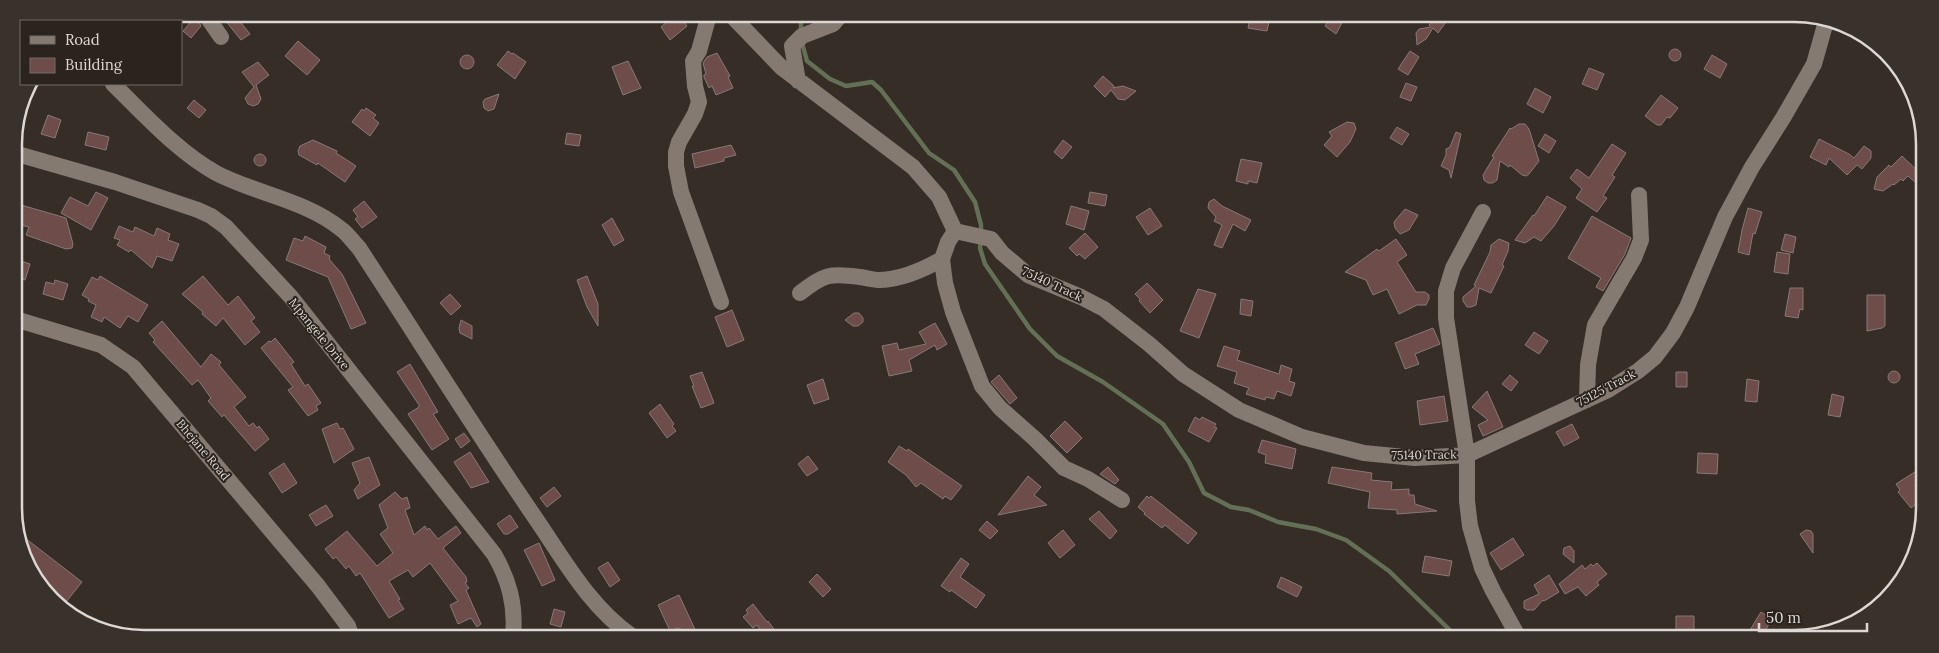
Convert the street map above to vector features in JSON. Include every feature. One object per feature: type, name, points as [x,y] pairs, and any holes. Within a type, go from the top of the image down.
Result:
[{"type":"street","points":[[211,22],[221,37]]},
{"type":"street","points":[[707,22],[699,51],[693,61],[695,86],[699,102],[695,114],[679,142],[676,152],[676,166],[681,192],[721,302]]},
{"type":"street","points":[[737,22],[756,43],[798,81],[863,128],[912,167],[939,197],[955,231],[948,242],[942,258],[945,283],[953,312],[982,386],[990,398],[1064,468],[1088,479],[1122,500]]},
{"type":"street","points":[[798,81],[792,46],[802,36],[835,22]]},
{"type":"street","name":"75125 Track","points":[[1467,454],[1617,385],[1655,357],[1673,333],[1694,291],[1725,217],[1752,167],[1814,64],[1825,27]]},
{"type":"street","points":[[113,85],[198,162],[218,173],[308,209],[342,229],[359,248],[511,484],[582,586],[608,617],[624,630]]},
{"type":"street","name":"Mpangele Drive","points":[[23,156],[115,182],[198,210],[211,216],[226,227],[290,297],[494,554],[506,574],[512,601],[513,630]]},
{"type":"street","points":[[1587,400],[1588,365],[1594,325],[1634,258],[1641,240],[1639,195]]},
{"type":"street","points":[[1483,212],[1453,268],[1446,291],[1446,318],[1467,454],[1468,513],[1478,558],[1493,591],[1518,630]]},
{"type":"street","name":"75140 Track","points":[[955,231],[991,239],[1002,253],[1028,276],[1081,297],[1104,310],[1149,344],[1183,374],[1239,410],[1302,437],[1364,453],[1415,458],[1467,454]]},
{"type":"street","points":[[800,293],[816,280],[831,274],[878,280],[898,278],[926,268],[942,258]]},
{"type":"street","name":"Bhejane Road","points":[[23,321],[101,345],[133,367],[318,586],[349,630]]},
{"type":"building","points":[[191,22],[199,22],[201,26],[191,38],[183,31]]},
{"type":"building","points":[[226,22],[240,22],[250,34],[241,40]]},
{"type":"building","points":[[667,22],[684,22],[687,26],[670,40],[661,27]]},
{"type":"building","points":[[1249,22],[1269,22],[1267,31],[1248,28]]},
{"type":"building","points":[[1328,22],[1342,22],[1336,34],[1325,26]]},
{"type":"building","points":[[1431,22],[1446,22],[1438,33],[1433,28],[1426,39],[1417,45],[1416,33],[1419,29],[1431,27],[1429,25]]},
{"type":"building","points":[[298,41],[320,60],[307,75],[285,56]]},
{"type":"building","points":[[1673,49],[1677,49],[1681,55],[1677,61],[1673,61],[1669,57],[1669,53]]},
{"type":"building","points":[[508,51],[526,62],[515,79],[497,65]]},
{"type":"building","points":[[1410,51],[1419,57],[1408,75],[1398,69]]},
{"type":"building","points":[[717,53],[730,76],[728,77],[733,88],[716,95],[712,86],[709,88],[704,77],[706,74],[703,63],[707,57]]},
{"type":"building","points":[[464,55],[470,55],[474,62],[470,69],[464,69],[460,65],[460,59]]},
{"type":"building","points":[[1712,55],[1727,64],[1720,78],[1704,69]]},
{"type":"building","points":[[628,61],[641,88],[623,95],[612,67]]},
{"type":"building","points":[[258,62],[269,75],[256,85],[261,99],[258,104],[253,106],[248,104],[245,98],[254,87],[242,72]]},
{"type":"building","points":[[1589,68],[1604,74],[1597,90],[1582,84]]},
{"type":"building","points":[[1103,76],[1114,86],[1113,88],[1123,86],[1136,91],[1125,100],[1118,99],[1111,90],[1105,97],[1094,86]]},
{"type":"building","points":[[1406,83],[1417,87],[1411,101],[1400,97]]},
{"type":"building","points":[[1535,88],[1551,97],[1543,113],[1527,104]]},
{"type":"building","points":[[499,94],[494,109],[488,111],[484,108],[483,102],[485,99]]},
{"type":"building","points":[[1661,95],[1678,108],[1670,118],[1667,117],[1661,125],[1657,125],[1645,116]]},
{"type":"building","points":[[194,100],[206,110],[199,118],[187,108]]},
{"type":"building","points":[[366,108],[376,115],[373,118],[379,123],[370,136],[352,122],[362,109],[364,111]]},
{"type":"building","points":[[48,115],[61,120],[55,138],[41,134]]},
{"type":"building","points":[[1347,122],[1354,123],[1356,129],[1350,142],[1337,157],[1324,145],[1332,136],[1329,132]]},
{"type":"building","points":[[1519,124],[1525,124],[1529,129],[1539,161],[1526,176],[1510,165],[1509,167],[1500,161],[1497,180],[1493,183],[1488,183],[1484,180],[1483,175],[1494,157],[1492,156],[1510,128]]},
{"type":"building","points":[[1397,127],[1409,134],[1402,145],[1390,138]]},
{"type":"building","points":[[88,132],[109,137],[106,150],[85,145]]},
{"type":"building","points":[[1456,132],[1461,134],[1451,178],[1449,170],[1441,166],[1446,155],[1446,149],[1450,147]]},
{"type":"building","points":[[567,133],[581,135],[579,146],[565,144]]},
{"type":"building","points":[[1545,134],[1556,141],[1549,153],[1538,146]]},
{"type":"building","points":[[1819,139],[1854,158],[1864,146],[1871,151],[1871,158],[1862,169],[1857,165],[1847,175],[1829,158],[1826,165],[1810,157]]},
{"type":"building","points":[[313,140],[337,151],[336,153],[356,166],[345,182],[318,163],[317,165],[299,155],[300,146]]},
{"type":"building","points":[[1063,140],[1072,147],[1062,159],[1054,152]]},
{"type":"building","points":[[1612,144],[1626,153],[1612,175],[1615,177],[1603,196],[1607,198],[1597,212],[1576,198],[1582,189],[1570,178],[1577,169],[1589,178]]},
{"type":"building","points":[[731,145],[736,155],[724,158],[724,161],[695,168],[692,154]]},
{"type":"building","points":[[258,154],[262,154],[266,160],[262,166],[258,166],[254,162],[254,158]]},
{"type":"building","points":[[1902,156],[1916,169],[1916,183],[1908,176],[1903,181],[1901,179],[1883,191],[1874,189],[1877,177],[1889,165],[1891,167]]},
{"type":"building","points":[[1241,159],[1262,163],[1257,183],[1248,181],[1248,184],[1236,181]]},
{"type":"building","points":[[96,192],[108,198],[91,230],[61,213],[70,197],[88,206]]},
{"type":"building","points":[[1090,192],[1107,195],[1105,206],[1088,203]]},
{"type":"building","points":[[1547,196],[1566,207],[1554,226],[1541,241],[1534,237],[1525,243],[1515,240],[1534,216]]},
{"type":"building","points":[[1214,199],[1222,206],[1251,220],[1245,231],[1233,224],[1222,248],[1214,245],[1222,225],[1214,221],[1216,217],[1208,208],[1209,202]]},
{"type":"building","points":[[364,201],[377,217],[362,228],[355,219],[358,217],[353,210]]},
{"type":"building","points":[[23,206],[66,218],[73,244],[72,248],[66,249],[26,235],[29,227],[23,225]]},
{"type":"building","points":[[1071,206],[1089,211],[1084,230],[1066,224]]},
{"type":"building","points":[[1150,208],[1162,226],[1148,235],[1136,217]]},
{"type":"building","points":[[1748,208],[1762,212],[1755,234],[1753,233],[1749,255],[1738,252]]},
{"type":"building","points":[[1405,209],[1418,215],[1409,230],[1400,234],[1395,228],[1394,222]]},
{"type":"building","points":[[1592,216],[1631,238],[1625,254],[1603,291],[1596,287],[1601,278],[1568,258]]},
{"type":"building","points":[[612,218],[624,240],[614,246],[602,225]]},
{"type":"building","points":[[119,226],[133,232],[135,227],[154,236],[157,228],[170,234],[168,240],[179,244],[172,261],[157,256],[152,268],[131,250],[129,252],[117,245],[120,240],[114,238]]},
{"type":"building","points":[[1085,233],[1098,247],[1085,259],[1079,254],[1077,256],[1069,248]]},
{"type":"building","points":[[1785,234],[1796,237],[1793,253],[1781,250]]},
{"type":"building","points":[[305,236],[326,247],[324,253],[330,256],[329,259],[342,274],[366,323],[351,329],[328,277],[286,260],[294,238],[303,241]]},
{"type":"building","points":[[1396,239],[1407,255],[1397,262],[1416,292],[1425,292],[1429,295],[1426,305],[1417,305],[1399,314],[1387,289],[1373,295],[1366,280],[1345,272],[1377,249],[1379,251]]},
{"type":"building","points":[[1499,239],[1509,243],[1502,265],[1504,266],[1491,293],[1479,288],[1476,305],[1467,307],[1463,297],[1476,286],[1474,285],[1490,252],[1491,245]]},
{"type":"building","points":[[1777,252],[1790,254],[1788,274],[1774,272]]},
{"type":"building","points":[[23,262],[30,264],[25,280],[23,279]]},
{"type":"building","points":[[100,276],[148,305],[138,322],[128,316],[120,328],[104,317],[102,322],[91,317],[96,305],[82,295],[92,277],[98,280]]},
{"type":"building","points":[[203,276],[228,305],[238,296],[255,318],[251,321],[260,332],[245,345],[223,318],[216,326],[182,294]]},
{"type":"building","points":[[587,276],[598,304],[598,326],[587,307],[577,280]]},
{"type":"building","points":[[55,280],[68,284],[63,300],[43,294],[46,282],[54,284]]},
{"type":"building","points":[[1147,283],[1163,300],[1150,313],[1135,294]]},
{"type":"building","points":[[1790,288],[1803,288],[1803,310],[1800,309],[1798,318],[1785,316]]},
{"type":"building","points":[[1198,289],[1216,294],[1199,338],[1180,331]]},
{"type":"building","points":[[450,294],[461,306],[451,315],[440,303]]},
{"type":"building","points":[[1867,295],[1885,295],[1885,326],[1882,328],[1867,331]]},
{"type":"building","points":[[1241,299],[1253,301],[1251,316],[1240,314]]},
{"type":"building","points":[[732,310],[744,340],[727,347],[715,317]]},
{"type":"building","points":[[854,313],[859,313],[863,318],[863,322],[858,326],[853,326],[845,320]]},
{"type":"building","points":[[461,320],[472,326],[472,339],[460,333]]},
{"type":"building","points":[[162,321],[201,367],[211,354],[221,362],[219,365],[246,397],[234,407],[249,426],[253,423],[257,428],[259,426],[269,439],[255,451],[224,415],[222,417],[208,401],[211,398],[198,380],[192,385],[153,342],[155,340],[149,333]]},
{"type":"building","points":[[935,323],[947,344],[937,350],[935,345],[909,360],[912,371],[889,376],[882,346],[897,343],[899,350],[926,344],[919,332]]},
{"type":"building","points":[[1433,328],[1440,344],[1415,354],[1419,364],[1405,369],[1395,343]]},
{"type":"building","points":[[1534,332],[1548,341],[1539,354],[1525,345]]},
{"type":"building","points":[[275,338],[294,362],[291,364],[305,386],[308,384],[321,403],[316,406],[318,410],[308,416],[288,390],[293,387],[261,348]]},
{"type":"building","points":[[1224,346],[1240,351],[1237,360],[1279,374],[1281,365],[1292,369],[1289,381],[1295,383],[1291,396],[1277,391],[1274,399],[1266,397],[1265,400],[1246,394],[1249,388],[1234,383],[1237,372],[1217,366]]},
{"type":"building","points":[[410,364],[438,412],[433,414],[449,439],[432,450],[408,414],[419,407],[419,405],[397,372]]},
{"type":"building","points":[[1894,371],[1900,377],[1894,383],[1888,377]]},
{"type":"building","points":[[702,372],[714,403],[701,408],[690,376]]},
{"type":"building","points":[[1676,372],[1687,372],[1687,387],[1676,387]]},
{"type":"building","points":[[999,375],[1017,398],[1010,404],[991,382]]},
{"type":"building","points":[[1510,375],[1518,382],[1511,391],[1502,384]]},
{"type":"building","points":[[823,379],[829,399],[814,404],[807,385]]},
{"type":"building","points":[[1747,379],[1759,381],[1757,402],[1745,401]]},
{"type":"building","points":[[1487,391],[1503,427],[1483,436],[1478,425],[1488,420],[1472,407]]},
{"type":"building","points":[[1832,394],[1844,397],[1840,417],[1828,415]]},
{"type":"building","points":[[1444,396],[1448,421],[1420,425],[1417,401]]},
{"type":"building","points":[[660,404],[674,424],[672,426],[676,431],[667,438],[649,413]]},
{"type":"building","points":[[1195,417],[1200,420],[1202,417],[1216,424],[1214,427],[1217,428],[1209,442],[1188,431]]},
{"type":"building","points":[[1065,421],[1082,438],[1067,453],[1050,436]]},
{"type":"building","points":[[337,423],[340,429],[343,428],[354,449],[334,463],[322,429]]},
{"type":"building","points":[[1572,424],[1579,438],[1564,446],[1556,432]]},
{"type":"building","points":[[464,433],[470,441],[461,448],[455,439]]},
{"type":"building","points":[[1262,440],[1296,449],[1292,469],[1265,463],[1266,455],[1258,452]]},
{"type":"building","points":[[899,446],[907,451],[908,449],[962,486],[951,500],[945,496],[943,499],[921,483],[916,487],[906,475],[888,462]]},
{"type":"building","points":[[470,452],[489,482],[471,488],[454,462]]},
{"type":"building","points":[[1698,453],[1718,454],[1717,474],[1697,473]]},
{"type":"building","points":[[808,456],[818,469],[807,476],[798,464]]},
{"type":"building","points":[[369,457],[380,485],[358,499],[354,490],[360,483],[352,463]]},
{"type":"building","points":[[284,463],[297,483],[282,493],[269,473]]},
{"type":"building","points":[[1108,467],[1119,480],[1115,484],[1100,474]]},
{"type":"building","points":[[1332,467],[1372,473],[1371,480],[1392,482],[1391,490],[1409,489],[1409,495],[1414,495],[1415,504],[1437,511],[1397,514],[1397,510],[1368,508],[1370,492],[1328,483]]},
{"type":"building","points":[[1916,471],[1916,504],[1911,508],[1898,492],[1900,490],[1896,484]]},
{"type":"building","points":[[1028,476],[1041,487],[1034,495],[1047,505],[998,515]]},
{"type":"building","points":[[554,487],[561,496],[547,507],[540,498]]},
{"type":"building","points":[[395,492],[402,499],[407,497],[410,508],[405,510],[414,535],[425,526],[438,539],[456,526],[461,533],[443,548],[466,577],[467,582],[465,583],[469,588],[466,590],[481,624],[477,627],[471,618],[458,624],[450,605],[458,601],[430,563],[413,577],[408,570],[389,581],[404,609],[389,618],[360,573],[356,576],[349,566],[346,569],[336,557],[333,559],[325,549],[347,531],[377,566],[393,553],[380,534],[388,528],[379,505]]},
{"type":"building","points":[[1147,496],[1149,498],[1151,496],[1197,533],[1188,544],[1165,525],[1162,528],[1138,507]]},
{"type":"building","points":[[326,505],[333,516],[316,526],[309,515]]},
{"type":"building","points":[[1099,511],[1117,531],[1110,539],[1089,519]]},
{"type":"building","points":[[510,515],[518,527],[508,534],[504,534],[497,524]]},
{"type":"building","points":[[987,521],[998,531],[990,539],[979,530]]},
{"type":"building","points":[[1063,530],[1075,545],[1060,558],[1048,543]]},
{"type":"building","points":[[1806,530],[1811,531],[1813,534],[1813,553],[1800,534]]},
{"type":"building","points":[[1513,538],[1524,555],[1501,570],[1490,553]]},
{"type":"building","points":[[27,539],[82,582],[66,602],[58,595],[39,570]]},
{"type":"building","points":[[539,543],[555,580],[542,586],[524,550]]},
{"type":"building","points":[[1570,546],[1574,551],[1574,563],[1563,554],[1564,548]]},
{"type":"building","points":[[1425,556],[1452,561],[1449,576],[1422,572]]},
{"type":"building","points":[[961,558],[969,564],[960,577],[985,595],[976,608],[951,590],[950,592],[941,586]]},
{"type":"building","points":[[608,562],[620,580],[610,587],[598,568]]},
{"type":"building","points":[[1597,563],[1607,574],[1597,582],[1599,585],[1586,596],[1578,587],[1565,594],[1559,584],[1582,565],[1585,569],[1591,564],[1593,566]]},
{"type":"building","points":[[817,574],[831,589],[823,597],[809,582]]},
{"type":"building","points":[[1549,575],[1559,592],[1543,600],[1534,610],[1524,608],[1524,601],[1539,594],[1534,585]]},
{"type":"building","points":[[1281,577],[1302,587],[1297,597],[1277,587]]},
{"type":"building","points":[[679,595],[695,630],[678,628],[670,630],[658,605]]},
{"type":"building","points":[[753,604],[775,630],[760,630],[757,625],[753,628],[743,617],[748,613],[746,610]]},
{"type":"building","points":[[554,609],[565,612],[561,627],[550,624]]},
{"type":"building","points":[[1761,612],[1772,619],[1766,630],[1750,630]]},
{"type":"building","points":[[1676,616],[1694,616],[1694,630],[1676,630]]},
{"type":"waterway","points":[[801,22],[801,31]]},
{"type":"waterway","points":[[802,43],[807,61],[830,79],[846,86],[872,82],[881,90],[929,153],[954,170],[975,202],[981,225],[981,234]]},
{"type":"waterway","points":[[981,241],[980,248],[985,264],[1030,329],[1057,356],[1103,382],[1163,424],[1189,462],[1204,493],[1231,507],[1249,510],[1278,522],[1316,529],[1346,540],[1389,571],[1450,630]]}]
